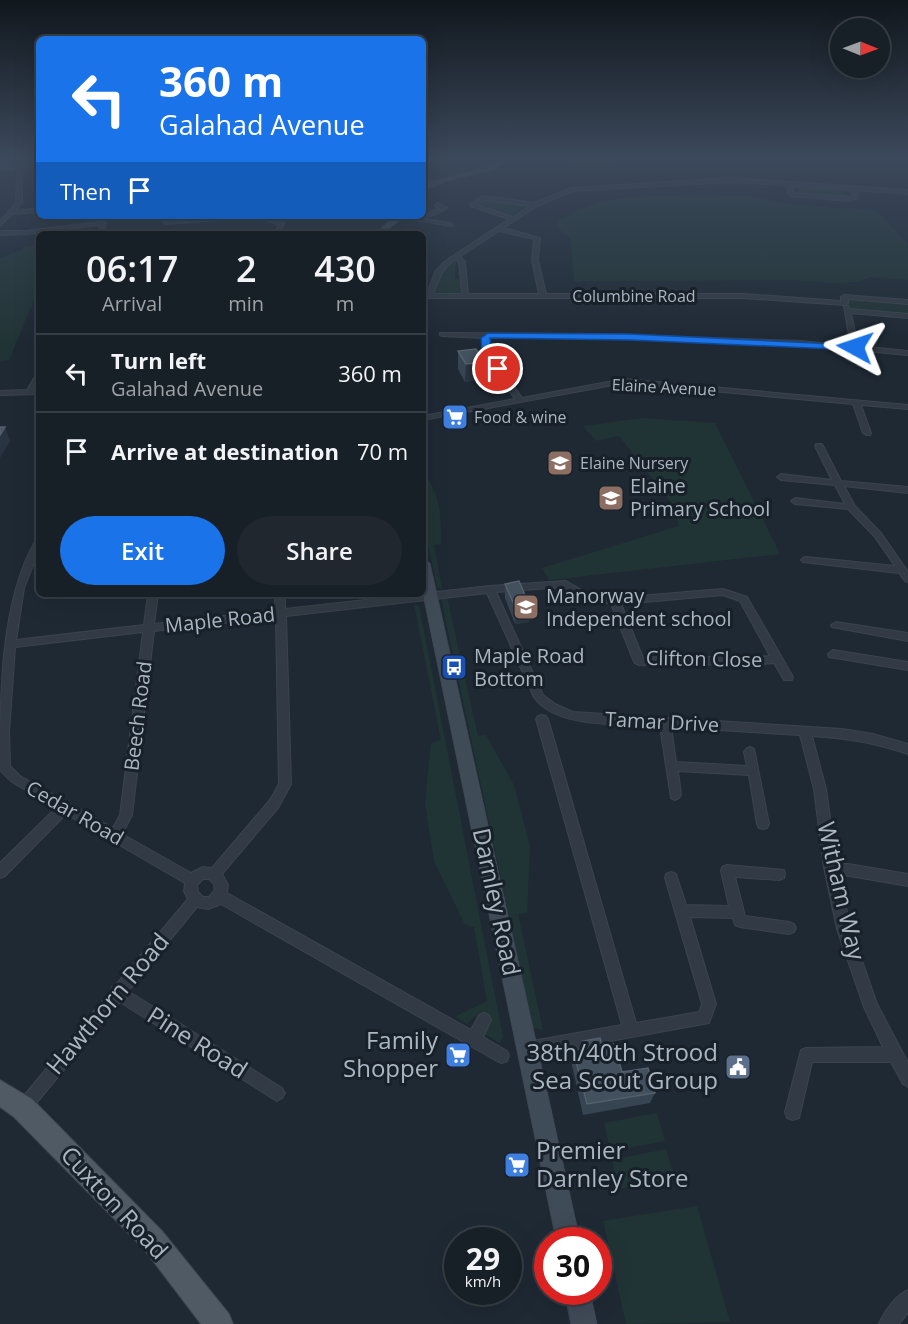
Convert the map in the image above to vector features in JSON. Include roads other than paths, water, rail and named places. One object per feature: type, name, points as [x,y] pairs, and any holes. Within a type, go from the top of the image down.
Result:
[{"type":"main road","name":"Cuxton Road","points":[[0,1092],[23,1108],[153,1240],[219,1324]]},
{"type":"street","points":[[0,233],[20,233],[99,220]]},
{"type":"street","points":[[164,220],[165,222],[188,220]]},
{"type":"street","points":[[270,220],[282,224],[278,231]]},
{"type":"street","points":[[383,231],[396,220]]},
{"type":"street","points":[[418,220],[450,225]]},
{"type":"street","points":[[426,296],[438,272],[457,256],[513,220]]},
{"type":"street","points":[[498,229],[537,238],[535,260],[543,296]]},
{"type":"street","points":[[457,256],[462,262],[465,296]]},
{"type":"street","name":"Columbine Road","points":[[426,296],[744,296],[846,307]]},
{"type":"street","points":[[855,347],[844,297],[908,302]]},
{"type":"street","points":[[846,307],[908,316]]},
{"type":"street","points":[[442,334],[630,337],[855,347],[908,353]]},
{"type":"street","points":[[489,335],[487,353],[519,399]]},
{"type":"street","name":"Elaine Avenue","points":[[426,417],[624,381],[908,407]]},
{"type":"street","points":[[29,392],[36,382]]},
{"type":"street","points":[[0,393],[36,392]]},
{"type":"street","points":[[856,402],[867,433]]},
{"type":"street","points":[[819,446],[841,484],[851,507],[874,530],[908,579]]},
{"type":"street","points":[[781,477],[908,490]]},
{"type":"street","points":[[795,501],[851,507]]},
{"type":"street","name":"Cedar Road","points":[[36,549],[19,589],[9,644],[0,720],[0,749],[4,766],[16,779],[193,881]]},
{"type":"street","points":[[806,560],[901,570]]},
{"type":"street","name":"Darnley Road","points":[[426,577],[565,1227]]},
{"type":"street","name":"Clifton Close","points":[[430,596],[566,584],[582,595],[615,601],[723,592],[744,599],[777,659],[744,663],[668,658],[639,662],[615,601]]},
{"type":"street","name":"Tamar Drive","points":[[490,589],[531,682],[547,706],[574,717],[852,734],[908,749]]},
{"type":"street","name":"Maple Road","points":[[426,596],[430,596]]},
{"type":"street","name":"Beech Road","points":[[115,836],[126,815],[153,597]]},
{"type":"street","points":[[214,875],[222,886],[218,896],[204,903],[194,901],[189,894],[193,881],[201,875],[214,875],[274,804],[285,784],[280,597]]},
{"type":"street","name":"Maple Road","points":[[9,644],[421,597]]},
{"type":"street","points":[[836,625],[908,637]]},
{"type":"street","points":[[833,654],[908,666]]},
{"type":"street","points":[[777,659],[788,677]]},
{"type":"street","points":[[542,718],[631,1030]]},
{"type":"street","points":[[666,721],[675,795]]},
{"type":"street","name":"Witham Way","points":[[805,731],[820,789],[830,867],[844,929],[871,1006],[908,1079]]},
{"type":"street","points":[[750,752],[763,824]]},
{"type":"street","points":[[671,766],[754,771]]},
{"type":"street","points":[[0,872],[64,808]]},
{"type":"street","points":[[830,867],[908,879]]},
{"type":"street","points":[[778,874],[727,871],[740,921],[789,928]]},
{"type":"street","points":[[527,1049],[704,1018],[709,1004],[671,878]]},
{"type":"street","points":[[218,896],[502,1056]]},
{"type":"street","name":"Hawthorn Road","points":[[23,1108],[194,901]]},
{"type":"street","points":[[681,911],[737,912]]},
{"type":"street","name":"Pine Road","points":[[117,992],[277,1093]]},
{"type":"street","points":[[474,1040],[484,1020]]},
{"type":"street","points":[[793,1112],[806,1055],[895,1054]]},
{"type":"street","points":[[888,1324],[908,1299]]},
{"type":"street","points":[[580,1305],[584,1324]]},
{"type":"place","name":"Food & wine","points":[[455,417]]},
{"type":"place","name":"Elaine Nursery","points":[[560,463]]},
{"type":"place","name":"Elaine Primary School","points":[[611,498]]},
{"type":"place","name":"Manorway Independent school","points":[[526,607]]},
{"type":"place","name":"Maple Road Bottom","points":[[454,667]]},
{"type":"place","name":"Family Shopper","points":[[458,1055]]},
{"type":"place","name":"38th/40th Strood Sea Scout Group","points":[[738,1067]]},
{"type":"place","name":"Premier Darnley Store","points":[[517,1165]]}]
